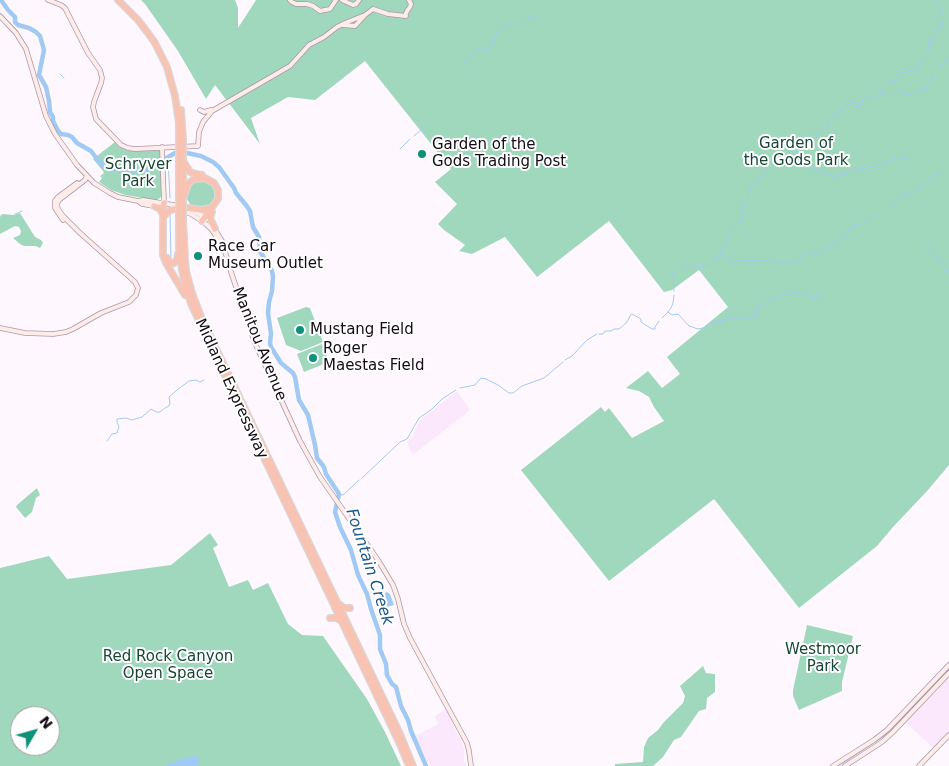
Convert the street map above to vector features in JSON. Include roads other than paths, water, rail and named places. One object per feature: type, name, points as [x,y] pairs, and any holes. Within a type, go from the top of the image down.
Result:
[{"type":"highway","name":"Midland Expressway","points":[[118,0],[148,33],[155,43],[166,67],[175,96],[181,140]]},
{"type":"highway","name":"Midland Expressway","points":[[123,0],[150,30],[166,58],[177,90],[182,114],[181,218],[190,288],[229,380],[403,741],[413,766]]},
{"type":"highway","points":[[181,161],[193,173],[210,177],[218,184],[221,190],[221,199],[212,209],[188,208]]},
{"type":"highway","points":[[181,199],[192,180],[200,178],[214,183],[218,190],[218,199],[204,219]]},
{"type":"highway","points":[[154,204],[161,210],[164,216],[166,255],[168,261],[172,263],[176,261],[178,256],[179,229]]},
{"type":"highway","points":[[164,206],[164,259],[205,334]]},
{"type":"highway","points":[[164,216],[173,207]]},
{"type":"highway","points":[[212,209],[210,219],[215,229]]},
{"type":"highway","name":"Midland Expressway","points":[[181,218],[179,229],[180,256],[184,283],[205,334],[223,367]]},
{"type":"highway","name":"Midland Expressway","points":[[342,616],[409,766]]},
{"type":"main road","points":[[48,0],[65,8],[88,53],[100,70],[102,78],[93,107],[96,119],[121,145],[135,149],[198,146],[199,132],[209,113],[290,66],[310,44],[341,25],[365,15],[373,9],[388,14],[406,16],[411,4],[409,0]]},
{"type":"main road","points":[[290,0],[296,4],[313,6],[320,11],[330,9],[336,0]]},
{"type":"main road","points":[[342,0],[353,5],[359,0]]},
{"type":"main road","name":"Manitou Avenue","points":[[0,16],[16,33],[26,49],[52,129],[87,176],[97,185],[114,195],[138,201],[142,204],[188,208],[215,229],[222,241],[222,246]]},
{"type":"main road","points":[[200,110],[206,112],[215,109]]},
{"type":"main road","points":[[162,147],[164,206]]},
{"type":"main road","points":[[0,328],[25,333],[53,334],[66,332],[101,312],[129,302],[136,295],[138,288],[135,282],[80,233],[58,210],[57,205],[61,199],[85,180],[87,176]]},
{"type":"main road","points":[[154,204],[161,201],[164,193]]},
{"type":"main road","points":[[164,193],[166,200],[173,207]]},
{"type":"main road","name":"Manitou Avenue","points":[[173,207],[204,219],[222,246],[256,343],[300,441],[334,497],[393,584],[406,629],[467,743],[470,751],[470,766]]},
{"type":"main road","points":[[833,766],[874,740],[889,728],[949,664]]},
{"type":"main road","points":[[845,766],[882,742],[949,673]]},
{"type":"main road","points":[[919,766],[949,735]]},
{"type":"water","points":[[387,592],[390,594],[394,605],[379,609],[376,601]]},
{"type":"water","points":[[194,756],[199,759],[196,766],[165,766],[181,759]]},
{"type":"waterway","name":"Fountain Creek","points":[[1,0],[15,17],[15,22],[18,25],[29,28],[40,36],[44,50],[39,75],[46,87],[53,121],[61,134],[72,137],[77,143],[91,151],[106,168],[112,169],[143,171],[175,153],[201,156],[219,167],[250,211],[253,227],[259,237],[260,252],[272,271],[273,277],[268,313],[271,347],[281,363],[295,377],[299,400],[308,415],[317,458],[339,494],[335,512],[367,594],[380,635],[380,649],[386,664],[387,675],[396,687],[401,706],[426,766]]},
{"type":"waterway","points":[[898,75],[915,70],[920,65],[919,61],[923,59],[930,49],[928,45],[931,42],[930,39],[935,38],[936,31],[943,24],[941,22],[941,11],[933,0]]},
{"type":"waterway","points":[[465,65],[472,52],[480,47],[486,49],[489,44],[491,46],[494,45],[495,38],[502,27],[517,23],[521,25],[530,17],[535,17]]},
{"type":"waterway","points":[[938,68],[949,59]]},
{"type":"waterway","points":[[60,74],[64,78]]},
{"type":"waterway","points":[[929,83],[933,75]]},
{"type":"waterway","points":[[886,84],[889,82],[889,79],[897,81],[898,77]]},
{"type":"waterway","points":[[880,94],[883,88]]},
{"type":"waterway","points":[[777,163],[783,157],[791,156],[809,136],[821,133],[833,116],[840,113],[841,109],[850,102],[854,102],[857,107],[860,106],[860,103],[865,98],[893,93],[897,89],[914,96],[919,89],[928,88]]},
{"type":"waterway","points":[[414,136],[428,124]]},
{"type":"waterway","points":[[400,149],[410,139]]},
{"type":"waterway","points":[[169,156],[170,198]]},
{"type":"waterway","points":[[748,192],[752,184],[776,163],[799,159],[806,162],[810,167],[837,178],[839,175],[848,174],[860,168],[867,169],[870,166],[880,165],[898,157],[911,160]]},
{"type":"waterway","points":[[890,205],[896,202],[901,194],[911,194],[936,174],[942,174],[949,167]]},
{"type":"waterway","name":"Fountain Creek","points":[[125,175],[130,170]]},
{"type":"waterway","points":[[674,291],[673,274],[675,272],[688,265],[698,267],[711,265],[721,254],[729,233],[742,219],[742,216],[745,215],[741,208],[748,201],[748,193]]},
{"type":"waterway","points":[[864,222],[884,208]]},
{"type":"waterway","points":[[15,214],[22,211]]},
{"type":"waterway","points":[[170,214],[171,260]]},
{"type":"waterway","points":[[721,254],[733,261],[768,259],[778,263],[795,263],[802,256],[814,251],[818,253],[823,249],[829,248],[843,238],[845,230],[862,222]]},
{"type":"waterway","points":[[924,245],[927,243],[930,251],[940,260],[949,273]]},
{"type":"waterway","points":[[668,312],[672,315],[678,314],[689,326],[698,329],[707,327],[716,320],[725,321],[728,316],[734,319],[757,316],[756,310],[770,299],[794,292],[812,296],[816,300],[818,297],[823,297]]},
{"type":"waterway","points":[[662,318],[671,308],[674,295]]},
{"type":"waterway","points":[[599,334],[619,329],[632,314],[652,329],[655,329],[659,321]]},
{"type":"waterway","points":[[565,360],[572,356],[587,340],[597,334]]},
{"type":"waterway","points":[[460,388],[475,385],[481,378],[498,385],[509,393],[513,393],[522,386],[544,378],[563,362]]},
{"type":"waterway","points":[[107,441],[112,434],[117,433],[119,427],[117,419],[126,418],[132,420],[142,417],[151,409],[160,412],[169,406],[169,397],[189,381],[196,380],[200,382],[204,380]]},
{"type":"waterway","points":[[362,478],[400,442],[407,439],[419,418],[456,390]]},
{"type":"waterway","points":[[339,495],[343,495],[359,480]]},
{"type":"waterway","points":[[839,766],[887,734],[949,669]]},
{"type":"place","name":"Garden of the Gods Trading Post","points":[[422,154]]},
{"type":"place","name":"Race Car Museum Outlet","points":[[198,256]]},
{"type":"place","name":"Mustang Field","points":[[300,330]]},
{"type":"place","name":"Roger Maestas Field","points":[[313,358]]},
{"type":"park label","name":"Garden of the Gods Park","points":[[796,152]]},
{"type":"park label","name":"Schryver Park","points":[[138,174]]},
{"type":"park label","name":"Westmoor Park","points":[[823,658]]},
{"type":"park label","name":"Red Rock Canyon Open Space","points":[[168,666]]}]
